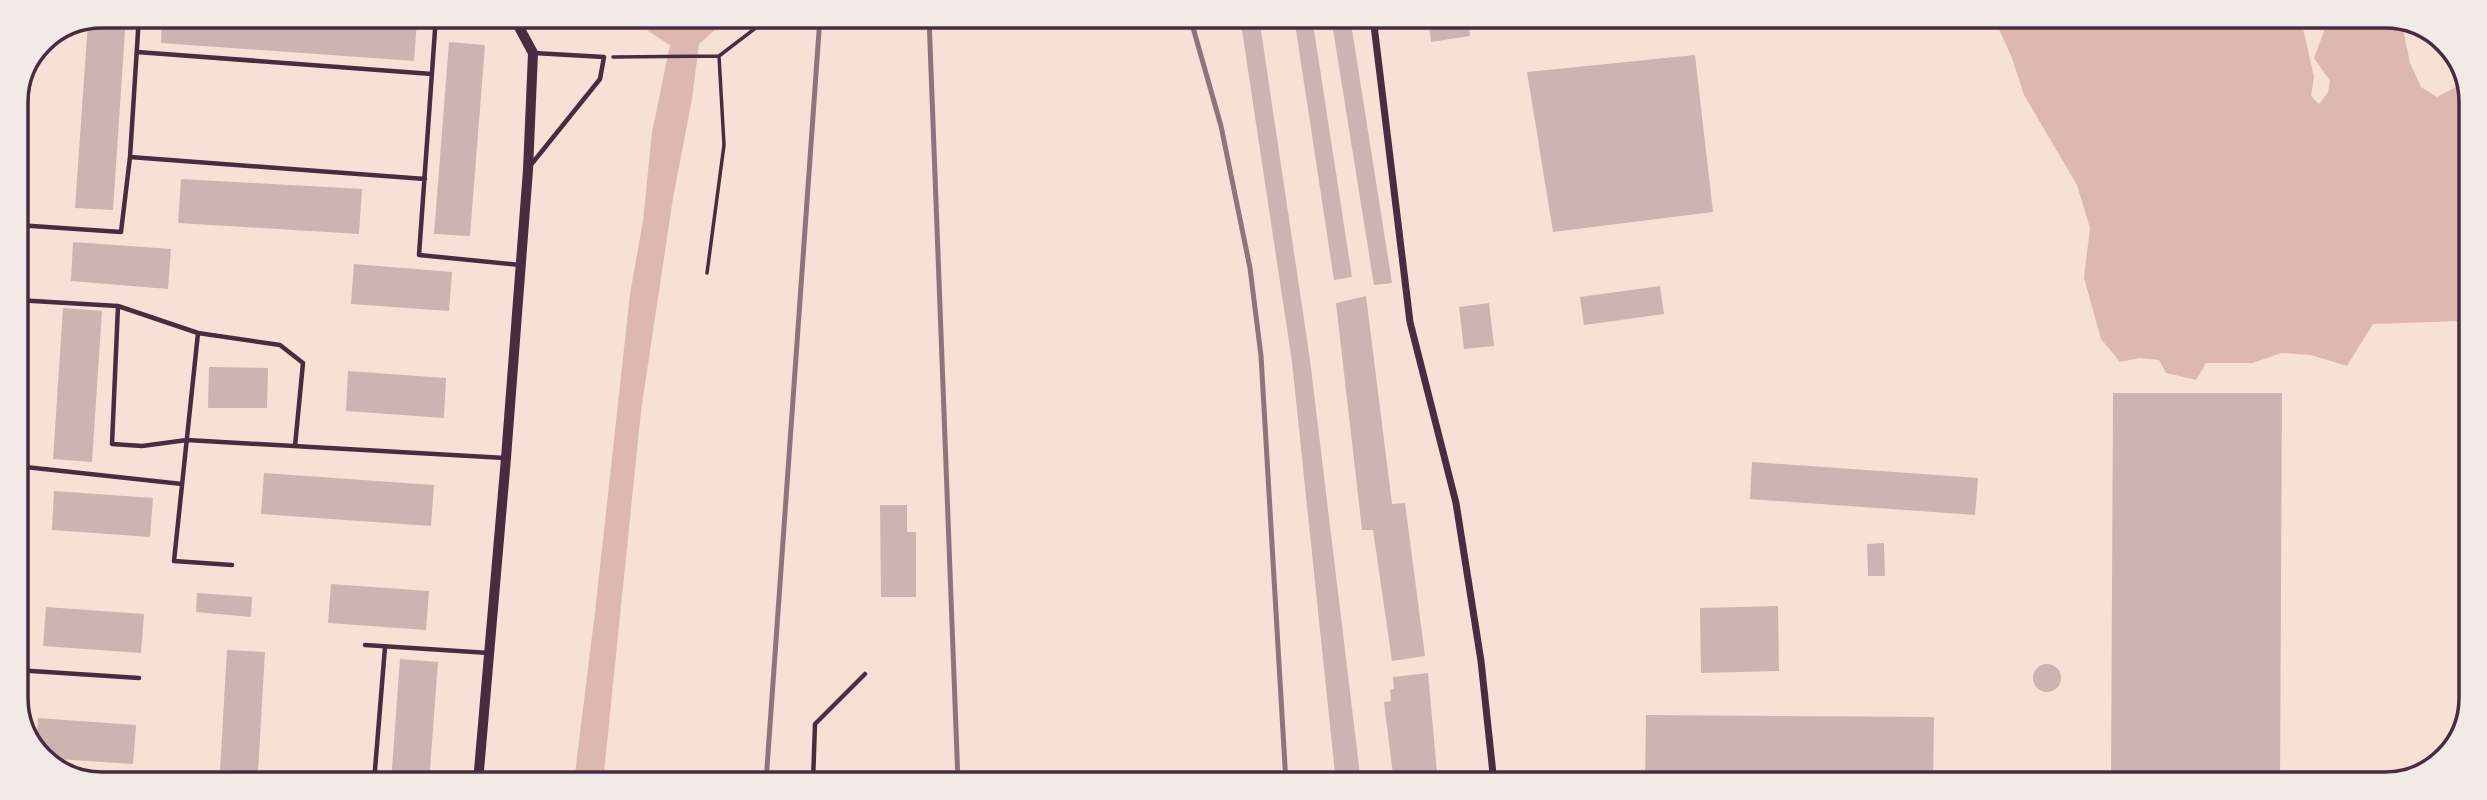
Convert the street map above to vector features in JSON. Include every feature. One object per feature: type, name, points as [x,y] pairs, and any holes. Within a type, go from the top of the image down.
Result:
[{"type":"street","points":[[479,772],[527,170],[533,53],[519,28]]},
{"type":"street","points":[[1374,28],[1410,322],[1456,503],[1481,661],[1493,772]]},
{"type":"lane","points":[[28,226],[121,232],[130,158],[138,28]]},
{"type":"lane","points":[[435,28],[419,254],[520,265]]},
{"type":"lane","points":[[136,52],[432,74]]},
{"type":"lane","points":[[527,170],[600,79],[604,57],[533,53]]},
{"type":"lane","points":[[130,158],[425,179]]},
{"type":"lane","points":[[28,301],[118,306],[198,333],[280,345],[303,363],[295,446]]},
{"type":"lane","points":[[118,306],[112,443],[142,446],[187,440],[506,458]]},
{"type":"lane","points":[[198,333],[174,561],[232,565]]},
{"type":"lane","points":[[28,467],[182,484]]},
{"type":"lane","points":[[365,645],[489,653]]},
{"type":"lane","points":[[375,772],[385,647]]},
{"type":"lane","points":[[28,671],[139,678]]},
{"type":"lane","points":[[813,772],[815,724],[865,674]]},
{"type":"path","points":[[604,57],[719,56],[756,28]]},
{"type":"path","points":[[708,273],[724,145],[719,56]]},
{"type":"shaded area","points":[[648,28],[716,29],[699,44],[692,99],[673,198],[641,411],[604,772],[575,772],[630,294],[643,221],[652,132],[670,45],[648,31]]},
{"type":"shaded area","points":[[1998,28],[2303,28],[2314,77],[2311,96],[2319,104],[2328,92],[2330,81],[2314,58],[2325,28],[2385,28],[2403,31],[2410,63],[2421,87],[2437,97],[2458,88],[2459,321],[2373,324],[2347,366],[2311,355],[2281,353],[2253,363],[2206,363],[2196,380],[2166,373],[2159,360],[2139,358],[2120,362],[2101,339],[2084,278],[2090,228],[2077,185],[2024,95]]},
{"type":"building","points":[[125,28],[113,210],[75,208],[87,29]]},
{"type":"building","points":[[162,28],[416,28],[414,61],[161,43]]},
{"type":"building","points":[[1242,28],[1261,28],[1310,360],[1360,772],[1335,772],[1292,362]]},
{"type":"building","points":[[1296,28],[1314,28],[1352,277],[1334,280]]},
{"type":"building","points":[[1333,28],[1352,28],[1392,283],[1374,285]]},
{"type":"building","points":[[1429,28],[1469,28],[1470,36],[1431,42]]},
{"type":"building","points":[[449,42],[485,45],[470,236],[434,234]]},
{"type":"building","points":[[1695,55],[1713,212],[1553,232],[1527,72]]},
{"type":"building","points":[[181,179],[362,189],[359,234],[178,223]]},
{"type":"building","points":[[73,242],[171,249],[168,289],[71,281]]},
{"type":"building","points":[[354,264],[452,272],[449,311],[351,304]]},
{"type":"building","points":[[1660,286],[1664,314],[1584,325],[1580,297]]},
{"type":"building","points":[[1366,296],[1392,504],[1405,503],[1425,656],[1392,661],[1373,530],[1362,530],[1336,303]]},
{"type":"building","points":[[1489,303],[1494,346],[1464,349],[1459,307]]},
{"type":"building","points":[[63,308],[102,311],[92,462],[53,459]]},
{"type":"building","points":[[209,367],[268,368],[267,408],[208,408]]},
{"type":"building","points":[[348,371],[446,378],[444,418],[346,411]]},
{"type":"building","points":[[2113,393],[2282,393],[2280,772],[2111,772]]},
{"type":"building","points":[[1752,462],[1978,478],[1975,515],[1750,499]]},
{"type":"building","points":[[264,473],[434,485],[431,526],[261,514]]},
{"type":"building","points":[[54,491],[153,498],[150,537],[52,530]]},
{"type":"building","points":[[880,505],[907,505],[907,532],[916,532],[916,597],[881,597]]},
{"type":"building","points":[[1884,543],[1885,576],[1868,576],[1867,544]]},
{"type":"building","points":[[331,584],[429,591],[426,630],[328,623]]},
{"type":"building","points":[[197,593],[252,597],[251,617],[196,612]]},
{"type":"building","points":[[1778,606],[1779,671],[1701,673],[1700,608]]},
{"type":"building","points":[[46,607],[144,614],[141,653],[43,646]]},
{"type":"building","points":[[227,650],[265,652],[258,772],[220,770]]},
{"type":"building","points":[[400,659],[438,662],[430,772],[392,772]]},
{"type":"building","points":[[2047,664],[2057,668],[2061,678],[2057,688],[2047,692],[2037,688],[2033,678],[2037,668]]},
{"type":"building","points":[[1428,673],[1437,772],[1393,772],[1384,702],[1391,701],[1393,677]]},
{"type":"building","points":[[1646,715],[1934,717],[1933,772],[1645,772]]},
{"type":"building","points":[[38,718],[136,725],[133,764],[62,759],[46,747],[37,733]]},
{"type":"railway","points":[[767,772],[819,28]]},
{"type":"railway","points":[[929,28],[958,772]]},
{"type":"railway","points":[[1193,28],[1221,126],[1250,268],[1261,356],[1285,772]]}]
